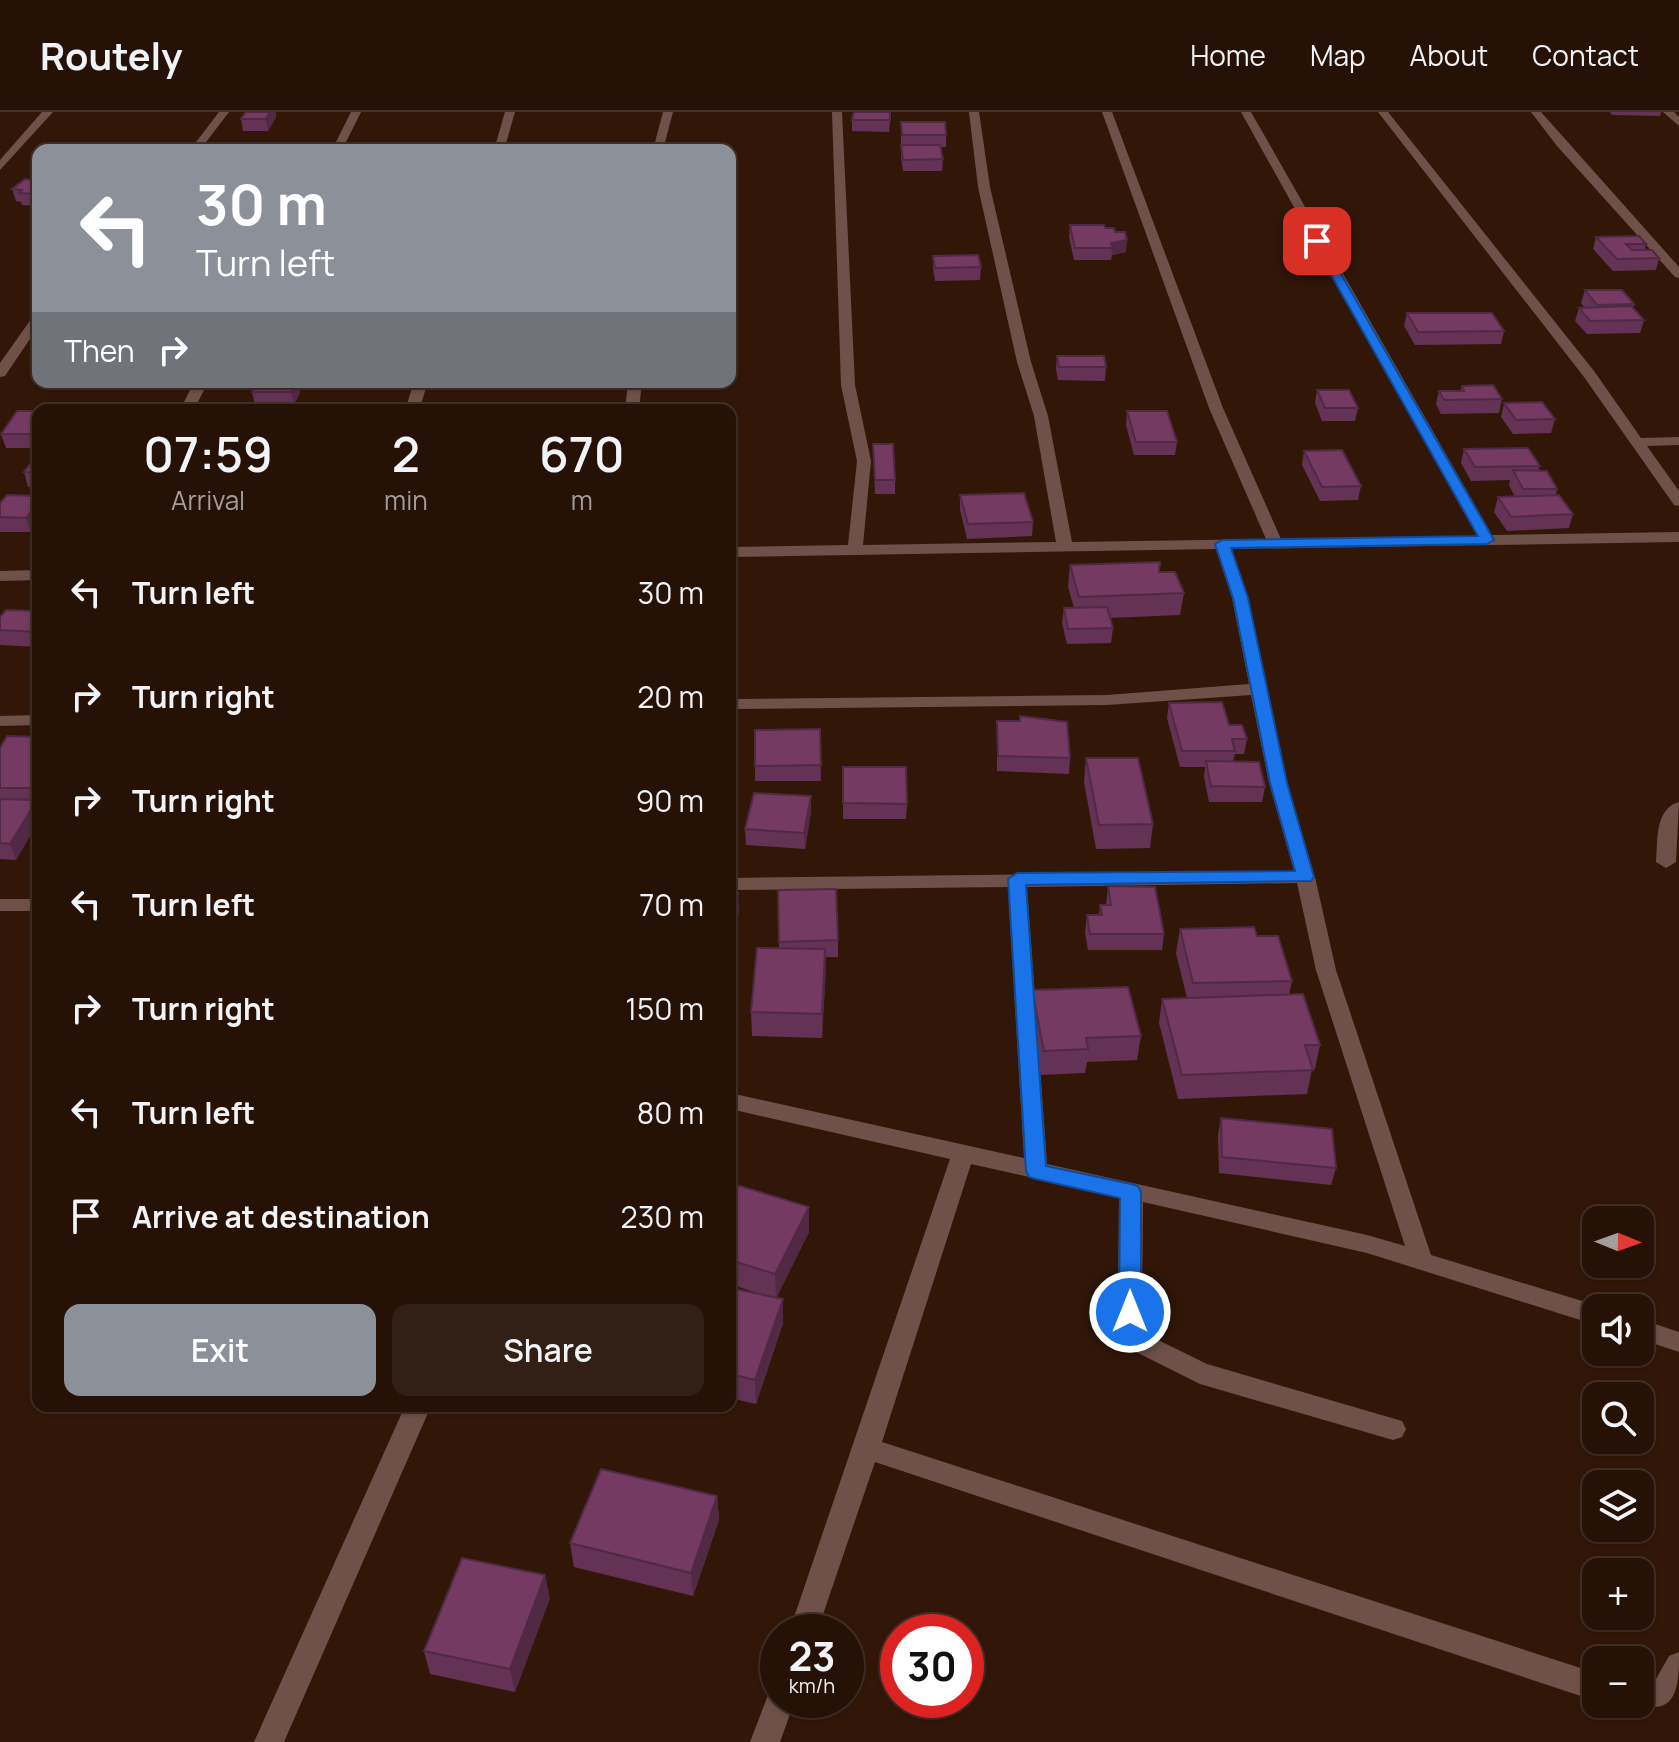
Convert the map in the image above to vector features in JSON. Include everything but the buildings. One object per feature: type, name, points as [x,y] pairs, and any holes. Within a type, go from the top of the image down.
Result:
[{"type":"street","points":[[0,167],[48,112]]},
{"type":"street","points":[[200,144],[224,112]]},
{"type":"street","points":[[340,144],[356,112]]},
{"type":"street","points":[[501,144],[510,112]]},
{"type":"street","points":[[660,144],[668,112]]},
{"type":"street","points":[[837,112],[848,385],[864,461],[855,549]]},
{"type":"street","points":[[974,112],[984,187],[1024,362],[1041,416],[1065,547]]},
{"type":"street","points":[[1107,112],[1216,408],[1276,544]]},
{"type":"street","points":[[1246,112],[1487,540]]},
{"type":"street","points":[[1383,112],[1484,236],[1639,442],[1679,502]]},
{"type":"street","points":[[1536,112],[1561,144],[1679,274]]},
{"type":"street","points":[[1668,112],[1679,123]]},
{"type":"street","points":[[0,373],[32,327]]},
{"type":"street","points":[[1639,442],[1679,441]]},
{"type":"street","points":[[736,552],[1679,537]]},
{"type":"street","points":[[1222,544],[1240,598],[1278,783],[1305,877],[1326,970],[1421,1259]]},
{"type":"street","points":[[0,576],[32,575]]},
{"type":"street","points":[[736,704],[1107,700],[1258,689]]},
{"type":"street","points":[[0,721],[32,720]]},
{"type":"street","points":[[1666,862],[1668,822],[1679,808]]},
{"type":"street","points":[[736,884],[1305,877]]},
{"type":"street","points":[[1017,879],[1036,1171]]},
{"type":"street","points":[[0,905],[32,905]]},
{"type":"street","points":[[736,1102],[962,1156],[1267,1220],[1421,1259],[1582,1311]]},
{"type":"street","points":[[809,1614],[962,1156]]},
{"type":"street","points":[[1131,1192],[1130,1312],[1145,1345],[1200,1373],[1393,1429]]},
{"type":"street","points":[[1654,1334],[1679,1342]]},
{"type":"street","points":[[269,1742],[415,1412]]},
{"type":"street","points":[[867,1448],[1582,1682]]},
{"type":"street","points":[[1654,1693],[1664,1693],[1679,1666]]},
{"type":"street","points":[[765,1742],[774,1718]]},
{"type":"route","points":[[1130,1312],[1131,1192],[1036,1171],[1017,879],[1305,877],[1278,783],[1240,598],[1222,544],[1487,540],[1317,241]]}]
